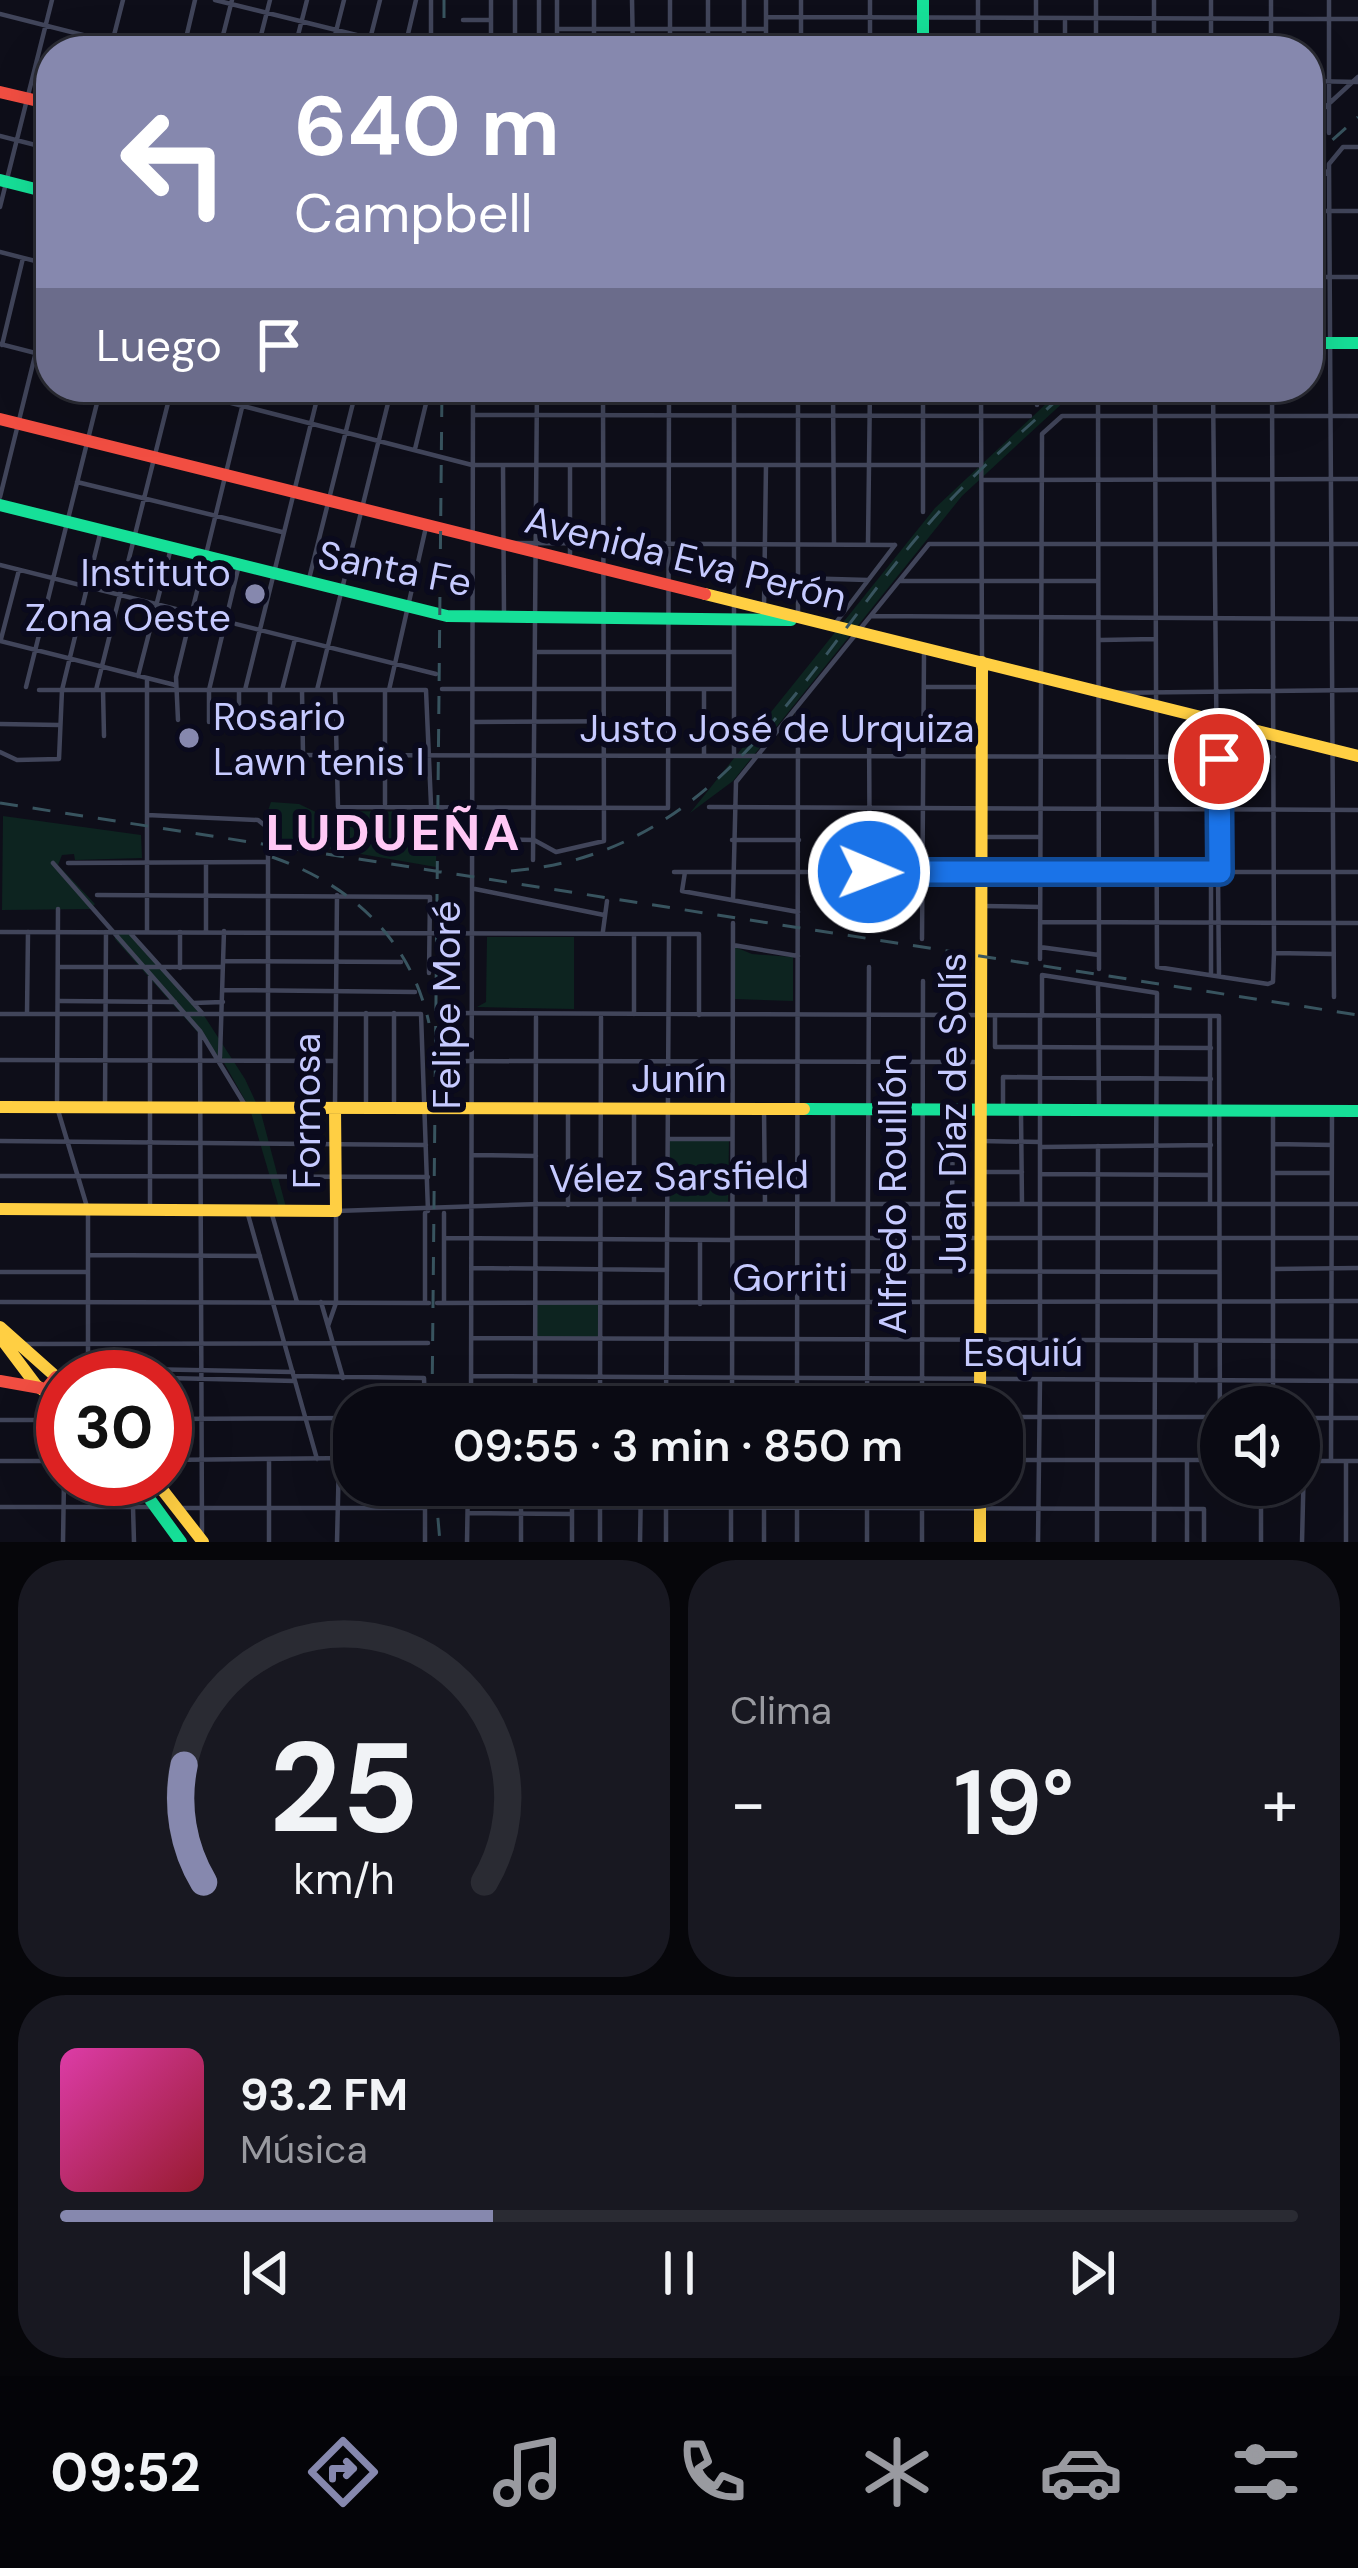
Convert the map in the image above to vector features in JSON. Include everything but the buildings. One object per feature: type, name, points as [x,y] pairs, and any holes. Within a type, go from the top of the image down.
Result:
[{"type":"main road","points":[[923,0],[923,36]]},
{"type":"main road","points":[[0,92],[36,100]]},
{"type":"main road","points":[[3,181],[36,189]]},
{"type":"main road","points":[[1323,346],[1358,346]]},
{"type":"main road","name":"Avenida Eva Perón","points":[[0,418],[426,526],[538,547],[570,561],[1101,694],[1274,745],[1358,759]]},
{"type":"main road","name":"Santa Fe","points":[[0,501],[410,608],[473,616],[792,617]]},
{"type":"main road","name":"Avenida Eva Perón","points":[[792,617],[982,665]]},
{"type":"main road","name":"Juan Díaz de Solís","points":[[980,1386],[982,1062],[988,1016],[982,906],[982,665]]},
{"type":"main road","name":"Junín","points":[[0,1107],[1358,1111]]},
{"type":"main road","name":"Formosa","points":[[335,1108],[335,1211]]},
{"type":"main road","name":"Vélez Sarsfield","points":[[0,1209],[335,1211]]},
{"type":"main road","points":[[0,1327],[36,1367]]},
{"type":"main road","points":[[0,1337],[36,1371]]},
{"type":"main road","points":[[0,1379],[36,1378]]},
{"type":"main road","points":[[154,1507],[181,1542]]},
{"type":"main road","points":[[175,1508],[203,1541]]},
{"type":"main road","points":[[980,1508],[980,1542]]},
{"type":"street","points":[[42,36],[52,0]]},
{"type":"street","points":[[114,36],[123,0]]},
{"type":"street","points":[[187,36],[195,0]]},
{"type":"street","points":[[215,0],[362,36]]},
{"type":"street","points":[[261,36],[270,0]]},
{"type":"street","points":[[298,36],[307,0]]},
{"type":"street","points":[[335,36],[344,0]]},
{"type":"street","points":[[371,36],[380,0]]},
{"type":"street","points":[[407,36],[416,0]]},
{"type":"street","points":[[431,0],[431,36]]},
{"type":"street","points":[[490,0],[491,36]]},
{"type":"street","points":[[515,0],[515,36]]},
{"type":"street","points":[[539,0],[539,36]]},
{"type":"street","points":[[557,0],[557,36]]},
{"type":"street","points":[[594,0],[594,36]]},
{"type":"street","points":[[632,0],[632,36]]},
{"type":"street","points":[[670,0],[670,36]]},
{"type":"street","points":[[708,0],[708,36]]},
{"type":"street","points":[[744,0],[744,36]]},
{"type":"street","points":[[766,0],[766,36]]},
{"type":"street","points":[[801,0],[801,36]]},
{"type":"street","points":[[870,0],[870,36]]},
{"type":"street","points":[[978,0],[978,36]]},
{"type":"street","points":[[1036,0],[1036,36]]},
{"type":"street","points":[[1096,0],[1096,36]]},
{"type":"street","points":[[1154,0],[1154,36]]},
{"type":"street","points":[[1211,0],[1211,36]]},
{"type":"street","points":[[1271,0],[1271,36]]},
{"type":"street","points":[[1329,0],[1329,133]]},
{"type":"street","points":[[224,36],[232,2]]},
{"type":"street","points":[[0,14],[84,36]]},
{"type":"street","points":[[766,17],[1358,19]]},
{"type":"street","points":[[1065,18],[1065,36]]},
{"type":"street","points":[[463,20],[490,20]]},
{"type":"street","points":[[557,29],[766,28]]},
{"type":"street","points":[[0,207],[36,62]]},
{"type":"street","points":[[1323,82],[1356,80]]},
{"type":"street","points":[[1323,109],[1356,80]]},
{"type":"street","points":[[0,136],[36,145]]},
{"type":"street","points":[[1323,174],[1343,147],[1358,147]]},
{"type":"street","points":[[1329,167],[1334,997]]},
{"type":"street","points":[[1323,211],[1358,211]]},
{"type":"street","points":[[0,252],[36,261]]},
{"type":"street","points":[[0,501],[36,353],[1,345],[23,258]]},
{"type":"street","points":[[1323,277],[1358,277]]},
{"type":"street","points":[[26,687],[97,402]]},
{"type":"street","points":[[104,736],[102,667],[167,402]]},
{"type":"street","points":[[227,402],[472,465],[982,466]]},
{"type":"street","points":[[178,720],[176,688],[243,402]]},
{"type":"street","points":[[238,719],[316,402]]},
{"type":"street","points":[[308,582],[353,402]]},
{"type":"street","points":[[317,690],[388,402]]},
{"type":"street","points":[[415,448],[426,402]]},
{"type":"street","name":"Felipe Moré","points":[[471,1386],[473,402]]},
{"type":"street","points":[[533,860],[537,402]]},
{"type":"street","points":[[474,839],[534,840],[556,852],[604,841],[603,402]]},
{"type":"street","points":[[335,690],[338,807],[668,808],[669,402]]},
{"type":"street","points":[[734,402],[734,755]]},
{"type":"street","points":[[792,617],[798,578],[797,402]]},
{"type":"street","points":[[833,402],[834,544]]},
{"type":"street","points":[[868,544],[869,402]]},
{"type":"street","points":[[923,402],[923,512]]},
{"type":"street","name":"Juan Díaz de Solís","points":[[981,402],[982,665]]},
{"type":"street","points":[[1097,402],[1099,969]]},
{"type":"street","points":[[1155,402],[1157,967],[1273,982],[1273,402]]},
{"type":"street","points":[[1213,402],[1220,872],[1215,922]]},
{"type":"street","points":[[473,415],[1030,416]]},
{"type":"street","points":[[1040,959],[1042,434],[1060,416],[1358,416]]},
{"type":"street","points":[[502,465],[504,616]]},
{"type":"street","points":[[570,465],[570,561]]},
{"type":"street","points":[[764,608],[766,465]]},
{"type":"street","points":[[982,480],[1358,479]]},
{"type":"street","points":[[77,482],[284,533]]},
{"type":"street","points":[[385,807],[387,690],[419,574],[426,526]]},
{"type":"street","points":[[0,752],[17,760],[59,758],[62,690],[100,530]]},
{"type":"street","points":[[538,547],[570,542],[895,545],[834,625]]},
{"type":"street","points":[[733,900],[733,790],[929,544],[1358,544]]},
{"type":"street","points":[[138,676],[171,548]]},
{"type":"street","points":[[350,557],[419,574]]},
{"type":"street","points":[[0,565],[436,674]]},
{"type":"street","points":[[209,722],[208,690],[239,565]]},
{"type":"street","points":[[19,570],[0,642],[176,688]]},
{"type":"street","points":[[798,578],[868,580]]},
{"type":"street","points":[[899,581],[1099,581]]},
{"type":"street","points":[[871,616],[1358,619]]},
{"type":"street","points":[[282,690],[295,639]]},
{"type":"street","points":[[1099,640],[1156,639]]},
{"type":"street","points":[[536,652],[734,652]]},
{"type":"street","points":[[922,939],[924,653]]},
{"type":"street","points":[[147,678],[148,931]]},
{"type":"street","points":[[924,687],[982,687]]},
{"type":"street","points":[[442,689],[734,689]]},
{"type":"street","points":[[704,689],[704,755]]},
{"type":"street","points":[[1101,694],[1156,689],[1358,690]]},
{"type":"street","points":[[39,690],[426,690],[431,807]]},
{"type":"street","points":[[270,690],[270,722]]},
{"type":"street","points":[[302,690],[303,754]]},
{"type":"street","points":[[797,1386],[798,707]]},
{"type":"street","points":[[473,722],[668,721]]},
{"type":"street","points":[[868,723],[870,918]]},
{"type":"street","points":[[0,724],[59,725]]},
{"type":"street","name":"Justo José de Urquiza","points":[[280,755],[1215,757],[1274,745]]},
{"type":"street","points":[[709,807],[1358,811]]},
{"type":"street","points":[[1215,976],[1211,872],[1216,810]]},
{"type":"street","points":[[147,815],[258,820],[268,828],[268,1108]]},
{"type":"street","points":[[982,837],[1040,837]]},
{"type":"street","points":[[732,840],[799,840]]},
{"type":"street","points":[[206,862],[206,931]]},
{"type":"street","points":[[68,863],[268,862]]},
{"type":"street","points":[[53,863],[200,1031],[247,1108]]},
{"type":"street","points":[[674,872],[820,872]]},
{"type":"street","points":[[685,872],[682,891],[799,912]]},
{"type":"street","points":[[869,872],[1358,872]]},
{"type":"street","points":[[474,889],[604,915]]},
{"type":"street","points":[[97,895],[430,896],[429,973]]},
{"type":"street","name":"Formosa","points":[[335,1108],[337,895]]},
{"type":"street","points":[[603,934],[607,902]]},
{"type":"street","points":[[982,906],[1040,907]]},
{"type":"street","points":[[58,909],[57,1107],[88,1210],[88,1350]]},
{"type":"street","points":[[1040,922],[1358,923]]},
{"type":"street","points":[[732,1386],[733,923]]},
{"type":"street","points":[[105,1108],[110,931]]},
{"type":"street","points":[[128,931],[203,1014]]},
{"type":"street","points":[[180,931],[180,968]]},
{"type":"street","points":[[221,1059],[224,931]]},
{"type":"street","points":[[0,932],[699,934],[699,1015]]},
{"type":"street","points":[[27,1014],[28,932]]},
{"type":"street","points":[[634,934],[634,1014]]},
{"type":"street","points":[[667,1386],[669,934]]},
{"type":"street","points":[[733,945],[798,956]]},
{"type":"street","points":[[1040,946],[1099,955]]},
{"type":"street","points":[[1274,952],[1333,954]]},
{"type":"street","points":[[58,967],[400,962]]},
{"type":"street","points":[[867,1386],[869,967]]},
{"type":"street","points":[[1040,1340],[1042,975],[1157,993],[1154,1542]]},
{"type":"street","points":[[150,1210],[151,976]]},
{"type":"street","name":"Alfredo Rouillón","points":[[922,981],[922,1386]]},
{"type":"street","points":[[1098,984],[1099,1110]]},
{"type":"street","points":[[223,990],[415,992]]},
{"type":"street","points":[[58,1001],[175,1002]]},
{"type":"street","points":[[193,1003],[223,1002]]},
{"type":"street","points":[[366,1013],[366,1108]]},
{"type":"street","points":[[394,1013],[394,1108]]},
{"type":"street","points":[[440,1013],[1220,1016],[1210,1204]]},
{"type":"street","points":[[0,1014],[421,1014],[434,1303]]},
{"type":"street","points":[[535,1386],[536,1014]]},
{"type":"street","points":[[600,1386],[601,1014]]},
{"type":"street","points":[[988,1016],[995,1046],[1211,1048]]},
{"type":"street","points":[[1210,1016],[1220,1204],[1220,1386]]},
{"type":"street","points":[[200,1031],[203,1541]]},
{"type":"street","points":[[0,1060],[335,1061]]},
{"type":"street","points":[[441,1061],[982,1062]]},
{"type":"street","points":[[1003,1109],[1003,1077],[1211,1079]]},
{"type":"street","points":[[568,1108],[568,1204]]},
{"type":"street","points":[[634,1108],[634,1204]]},
{"type":"street","points":[[764,1108],[765,1204]]},
{"type":"street","points":[[833,1109],[833,1204]]},
{"type":"street","points":[[952,1204],[953,1109]]},
{"type":"street","points":[[1021,1109],[1022,1204]]},
{"type":"street","points":[[1273,1386],[1274,1110]]},
{"type":"street","points":[[1330,1461],[1332,1111]]},
{"type":"street","points":[[668,1139],[732,1139]]},
{"type":"street","points":[[981,1141],[1210,1145]]},
{"type":"street","points":[[0,1142],[427,1144]]},
{"type":"street","points":[[1274,1144],[1332,1144]]},
{"type":"street","points":[[1097,1146],[1097,1542]]},
{"type":"street","points":[[472,1155],[536,1156]]},
{"type":"street","points":[[981,1172],[1022,1172]]},
{"type":"street","points":[[1273,1173],[1332,1173]]},
{"type":"street","points":[[1040,1174],[1210,1175]]},
{"type":"street","points":[[0,1176],[428,1177]]},
{"type":"street","name":"Vélez Sarsfield","points":[[335,1211],[568,1204],[1358,1204]]},
{"type":"street","points":[[247,1211],[317,1459]]},
{"type":"street","points":[[271,1211],[297,1302]]},
{"type":"street","name":"Formosa","points":[[328,1326],[336,1303],[335,1211]]},
{"type":"street","points":[[434,1303],[445,1211]]},
{"type":"street","points":[[445,1238],[1358,1238]]},
{"type":"street","points":[[700,1240],[700,1304]]},
{"type":"street","points":[[88,1255],[260,1256]]},
{"type":"street","points":[[472,1268],[667,1270]]},
{"type":"street","points":[[1273,1268],[1358,1268]]},
{"type":"street","points":[[732,1271],[1219,1273]]},
{"type":"street","points":[[0,1272],[88,1272]]},
{"type":"street","name":"Gorriti","points":[[0,1302],[1156,1305],[1358,1301]]},
{"type":"street","points":[[321,1303],[343,1378]]},
{"type":"street","points":[[471,1339],[1358,1341]]},
{"type":"street","points":[[1196,1341],[1196,1381]]},
{"type":"street","points":[[19,1344],[428,1343]]},
{"type":"street","points":[[192,1369],[294,1377]]},
{"type":"street","name":"Esquiú","points":[[471,1376],[1358,1381]]},
{"type":"street","points":[[192,1377],[424,1378],[424,1386]]},
{"type":"street","points":[[1038,1542],[1040,1378]]},
{"type":"street","points":[[1023,1417],[1200,1418]]},
{"type":"street","points":[[192,1419],[333,1418]]},
{"type":"street","points":[[1320,1418],[1358,1418]]},
{"type":"street","points":[[0,1420],[36,1420]]},
{"type":"street","points":[[269,1459],[269,1542]]},
{"type":"street","points":[[192,1460],[333,1459]]},
{"type":"street","points":[[1023,1460],[1200,1460]]},
{"type":"street","points":[[1187,1460],[1187,1542]]},
{"type":"street","points":[[0,1461],[36,1461]]},
{"type":"street","points":[[1320,1461],[1358,1461]]},
{"type":"street","points":[[1346,1461],[1346,1542]]},
{"type":"street","points":[[467,1542],[468,1506]]},
{"type":"street","points":[[521,1506],[521,1542]]},
{"type":"street","points":[[572,1506],[572,1542]]},
{"type":"street","points":[[1261,1506],[1261,1542]]},
{"type":"street","points":[[1302,1506],[1302,1542]]},
{"type":"street","points":[[0,1507],[154,1507]]},
{"type":"street","points":[[134,1507],[134,1542]]},
{"type":"street","points":[[468,1513],[600,1507],[1204,1509],[1204,1542]]},
{"type":"street","points":[[599,1542],[600,1507]]},
{"type":"street","points":[[640,1507],[640,1542]]},
{"type":"street","points":[[666,1507],[666,1542]]},
{"type":"street","points":[[731,1507],[731,1542]]},
{"type":"street","points":[[764,1507],[764,1542]]},
{"type":"street","points":[[797,1507],[797,1542]]},
{"type":"street","points":[[63,1542],[64,1508]]},
{"type":"street","points":[[175,1508],[425,1508],[425,1542]]},
{"type":"street","points":[[338,1508],[338,1542]]},
{"type":"street","points":[[866,1542],[867,1508]]},
{"type":"street","points":[[922,1508],[922,1542]]},
{"type":"green space","points":[[1048,402],[1064,402],[962,496],[733,781],[690,813],[935,508]]},
{"type":"green space","points":[[271,802],[299,804],[326,817],[340,811],[437,812],[436,867],[274,839],[265,819]]},
{"type":"green space","points":[[3,816],[141,835],[142,858],[75,860],[74,854],[62,855],[58,865],[95,904],[90,909],[2,910]]},
{"type":"green space","points":[[114,931],[128,931],[203,1014],[245,1079],[261,1113],[287,1211],[280,1211],[250,1109],[223,1061],[115,939]]},
{"type":"green space","points":[[487,937],[574,937],[574,1009],[477,1007],[486,1002]]},
{"type":"green space","points":[[735,947],[752,954],[793,957],[793,1001],[735,999]]},
{"type":"green space","points":[[670,1141],[729,1141],[728,1202],[670,1202]]},
{"type":"green space","points":[[535,1303],[600,1303],[600,1339],[535,1339]]},
{"type":"railway","points":[[444,0],[444,36]]},
{"type":"railway","points":[[1323,148],[1358,117]]},
{"type":"railway","points":[[432,1386],[442,402]]},
{"type":"railway","points":[[511,871],[584,857],[647,830],[702,792],[796,694],[943,508],[1055,402]]},
{"type":"railway","points":[[0,803],[1358,1015]]},
{"type":"railway","points":[[272,857],[328,883],[373,919],[408,966],[429,1023]]},
{"type":"railway","points":[[437,1506],[440,1542]]},
{"type":"traffic: fast","points":[[923,0],[923,36]]},
{"type":"traffic: fast","points":[[0,180],[36,189]]},
{"type":"traffic: fast","points":[[1323,343],[1358,343]]},
{"type":"traffic: fast","points":[[0,505],[447,616],[791,620]]},
{"type":"traffic: fast","points":[[804,1109],[1358,1111]]},
{"type":"traffic: fast","points":[[155,1506],[181,1542]]},
{"type":"traffic: slow","points":[[705,594],[1358,756]]},
{"type":"traffic: slow","points":[[980,1386],[982,662]]},
{"type":"traffic: slow","points":[[0,1107],[804,1109]]},
{"type":"traffic: slow","points":[[0,1209],[336,1211],[335,1108]]},
{"type":"traffic: slow","points":[[0,1327],[36,1359]]},
{"type":"traffic: slow","points":[[0,1337],[36,1385]]},
{"type":"traffic: slow","points":[[175,1506],[203,1542]]},
{"type":"traffic: slow","points":[[980,1506],[980,1542]]},
{"type":"traffic: jam","points":[[0,92],[36,100]]},
{"type":"traffic: jam","points":[[0,419],[705,594]]},
{"type":"traffic: jam","points":[[0,1381],[36,1387]]},
{"type":"place","name":"Instituto Zona Oeste","points":[[255,594]]},
{"type":"place","name":"Rosario Lawn tenis I","points":[[189,738]]},
{"type":"district","name":"LUDUEÑA","points":[[394,832]]},
{"type":"route","points":[[869,872],[1220,872],[1219,759]]}]
